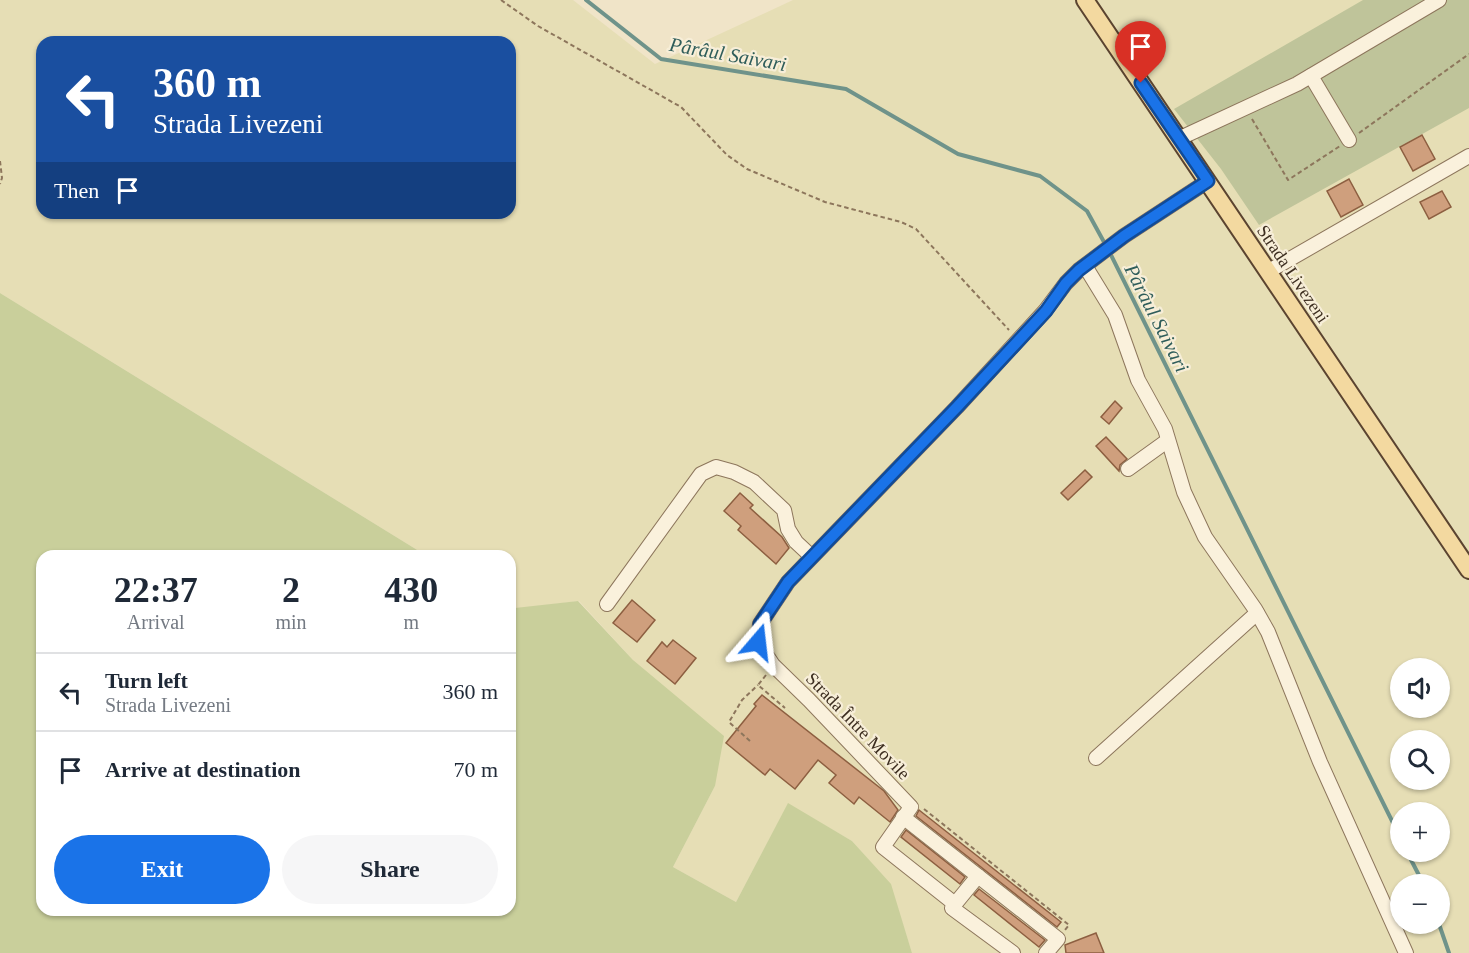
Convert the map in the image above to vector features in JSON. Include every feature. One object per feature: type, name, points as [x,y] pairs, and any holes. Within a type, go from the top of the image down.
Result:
[{"type":"main road","name":"Strada Livezeni","points":[[1085,0],[1469,570]]},
{"type":"street","points":[[1178,139],[1228,118],[1311,76],[1439,0]]},
{"type":"street","points":[[1311,76],[1348,140]]},
{"type":"street","points":[[1269,271],[1469,156]]},
{"type":"street","name":"Strada Între Movile","points":[[1058,939],[978,876],[907,812],[809,700],[772,665],[758,642],[760,624],[788,582],[811,556],[1019,341],[1066,283],[1124,236],[1208,181]]},
{"type":"street","points":[[1085,266],[1115,315],[1138,380],[1165,429],[1184,492],[1204,537],[1257,613],[1286,674],[1320,762],[1406,953]]},
{"type":"street","points":[[1128,469],[1167,441]]},
{"type":"street","points":[[607,604],[701,474],[716,467],[734,472],[754,482],[784,510],[788,529],[796,542],[811,556]]},
{"type":"street","points":[[1096,758],[1257,613]]},
{"type":"street","points":[[907,812],[883,847],[955,904]]},
{"type":"street","points":[[978,876],[952,908],[1013,953]]},
{"type":"street","points":[[1046,953],[1058,939]]},
{"type":"path","points":[[501,0],[538,26],[681,107],[727,155],[747,169],[825,202],[902,222],[916,229],[1019,341]]},
{"type":"path","points":[[0,161],[3,178],[0,184]]},
{"type":"path","points":[[750,741],[729,722],[742,700],[758,685],[772,665]]},
{"type":"path","points":[[758,685],[785,708]]},
{"type":"path","points":[[907,812],[919,805],[1069,925],[1058,939]]},
{"type":"shaded area","points":[[0,0],[573,0],[655,64],[793,0],[1469,0],[1469,953],[912,953],[890,884],[852,841],[788,804],[736,902],[673,867],[715,786],[633,660],[579,601],[516,609],[516,550],[417,550],[0,293]]},
{"type":"green space","points":[[1363,0],[1469,0],[1469,108],[1259,225],[1221,169],[1174,109]]},
{"type":"green space","points":[[0,293],[417,550],[36,550],[36,916],[516,916],[516,608],[578,601],[633,660],[724,736],[715,786],[673,867],[736,902],[788,803],[852,841],[891,884],[912,953],[0,953]]},
{"type":"building","points":[[1422,135],[1435,159],[1413,171],[1400,147]]},
{"type":"building","points":[[1349,179],[1363,205],[1341,217],[1327,191]]},
{"type":"building","points":[[1442,191],[1451,207],[1429,219],[1420,202]]},
{"type":"building","points":[[1115,401],[1122,408],[1109,424],[1101,417]]},
{"type":"building","points":[[1106,437],[1127,459],[1120,465],[1119,471],[1096,446]]},
{"type":"building","points":[[1085,470],[1092,477],[1068,500],[1061,493]]},
{"type":"building","points":[[740,493],[753,505],[750,508],[782,537],[789,548],[776,564],[738,530],[741,526],[724,511]]},
{"type":"building","points":[[632,600],[655,620],[637,642],[613,623]]},
{"type":"building","points":[[673,640],[696,658],[675,684],[647,661],[662,642],[667,647]]},
{"type":"building","points":[[762,695],[884,791],[898,810],[890,822],[859,797],[854,804],[829,783],[836,775],[818,760],[795,789],[770,769],[765,775],[726,743]]},
{"type":"building","points":[[919,810],[1061,922],[1057,927],[916,816]]},
{"type":"building","points":[[906,830],[965,877],[960,884],[901,837]]},
{"type":"building","points":[[979,889],[1045,940],[1039,947],[974,895]]},
{"type":"building","points":[[1096,933],[1104,953],[1066,953],[1065,945]]},
{"type":"waterway","name":"Pârâul Saivari","points":[[586,0],[661,59],[846,89],[958,154],[1040,176],[1087,211],[1390,817]]},
{"type":"waterway","name":"Pârâul Saivari","points":[[1412,862],[1418,874]]},
{"type":"waterway","name":"Pârâul Saivari","points":[[1442,934],[1449,953]]},
{"type":"route","points":[[758,642],[760,624],[788,582],[1003,358],[1046,311],[1066,283],[1079,270],[1124,236],[1208,181],[1141,83]]}]
